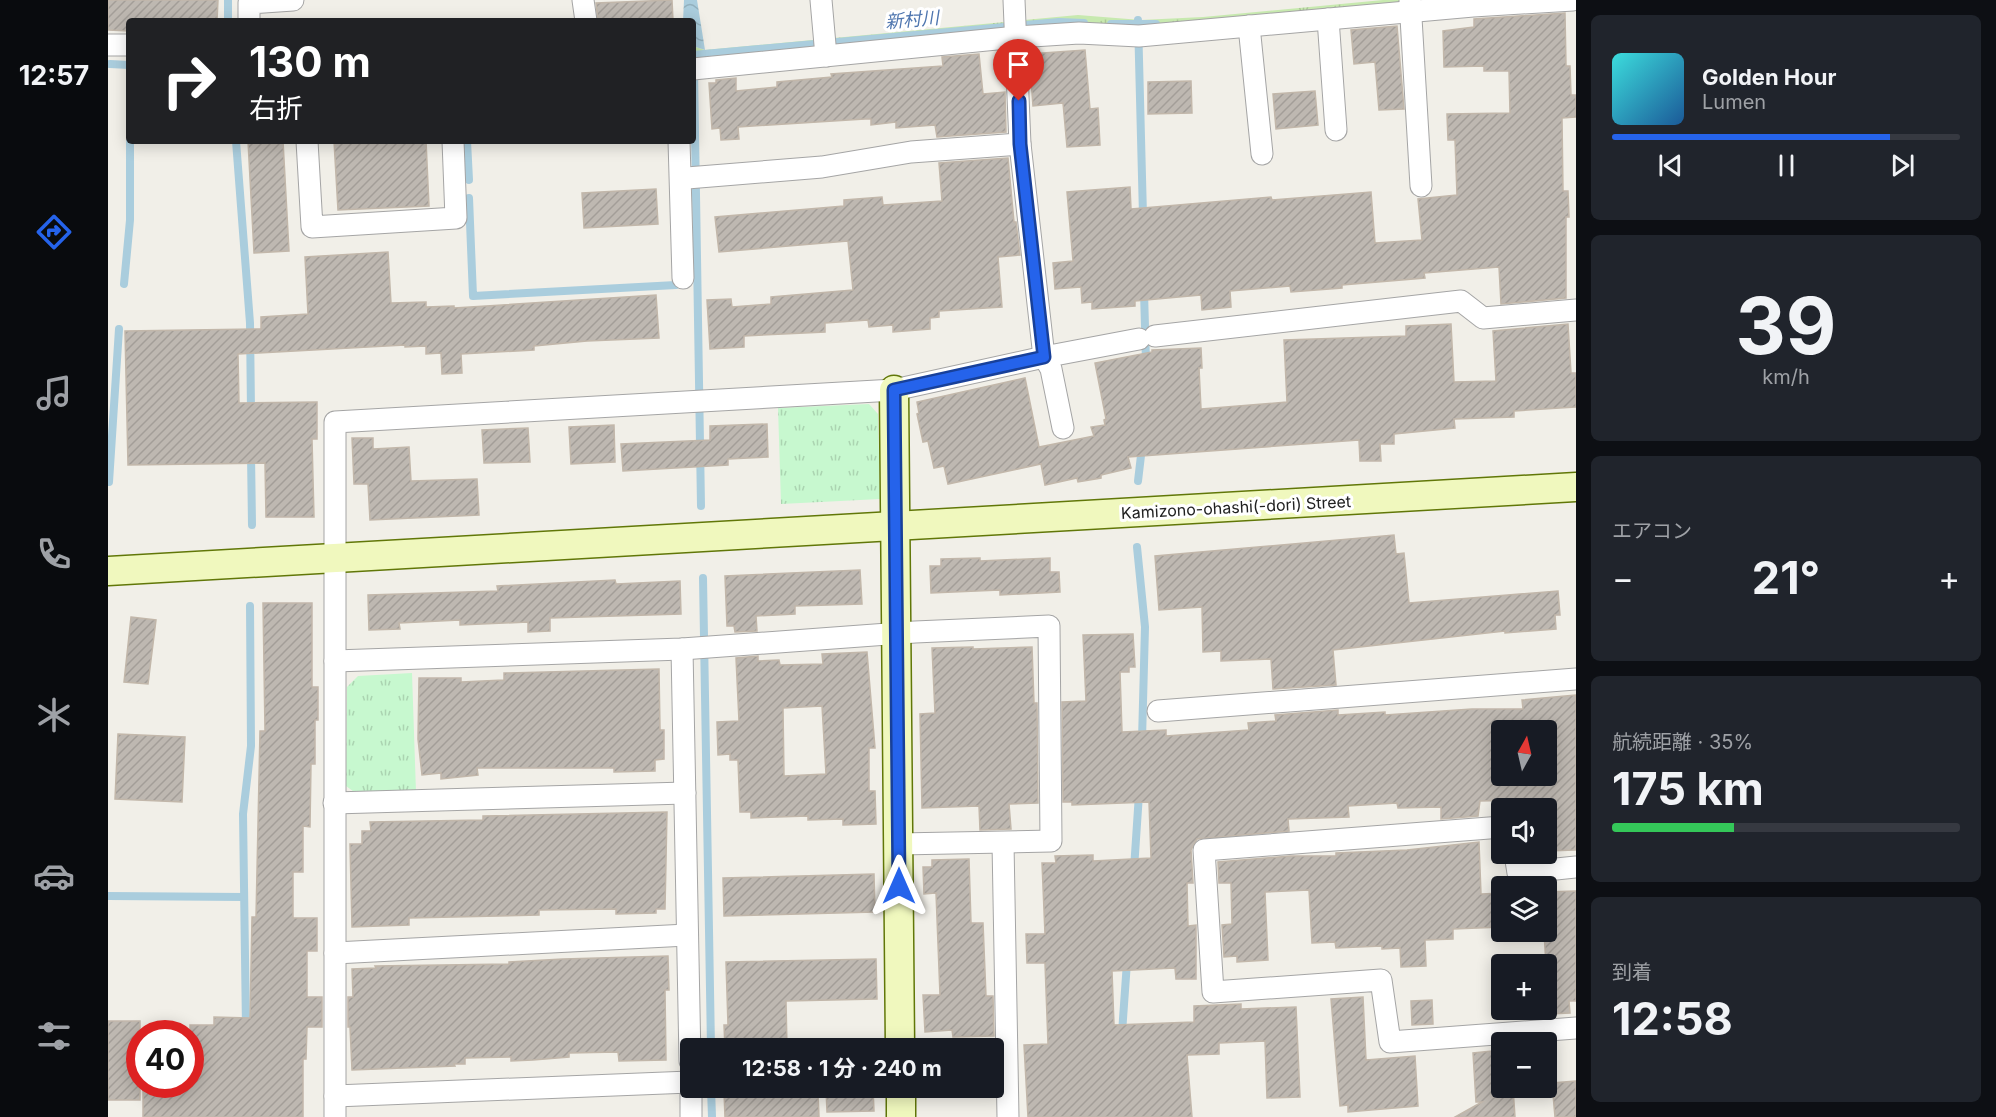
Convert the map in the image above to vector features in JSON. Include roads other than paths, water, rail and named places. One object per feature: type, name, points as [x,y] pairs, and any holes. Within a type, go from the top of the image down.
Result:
[{"type":"street","points":[[249,18],[249,3],[294,0]]},
{"type":"street","points":[[584,0],[586,18]]},
{"type":"street","points":[[820,0],[826,56]]},
{"type":"street","points":[[699,68],[1017,37],[1079,33],[1139,36],[1328,19],[1410,7],[1573,0]]},
{"type":"street","points":[[1410,7],[1421,186]]},
{"type":"street","points":[[1014,8],[1020,144],[1044,357],[1051,369],[1063,428]]},
{"type":"street","points":[[1328,19],[1336,130]]},
{"type":"street","points":[[1249,26],[1262,154]]},
{"type":"street","points":[[108,45],[126,45]]},
{"type":"street","points":[[307,144],[312,227],[456,218],[453,144]]},
{"type":"street","points":[[679,144],[683,278]]},
{"type":"street","points":[[697,177],[822,167],[911,152],[1020,144]]},
{"type":"street","points":[[680,1083],[335,1107],[335,422],[894,390],[1044,357],[1147,338],[1461,301],[1482,318],[1576,310]]},
{"type":"street","points":[[894,390],[900,1038]]},
{"type":"street","name":"Kamizono-ohashi(-dori) Street","points":[[108,572],[336,557],[1576,488]]},
{"type":"street","points":[[335,661],[696,648],[1049,626],[1051,841],[899,844]]},
{"type":"street","points":[[689,1038],[684,794],[696,648]]},
{"type":"street","points":[[1158,711],[1576,679]]},
{"type":"street","points":[[334,803],[684,794]]},
{"type":"street","points":[[1491,828],[1204,850],[1213,992],[1381,980],[1390,1042],[1576,1028]]},
{"type":"street","points":[[1004,843],[1008,1117]]},
{"type":"street","points":[[1517,864],[1518,873],[1576,867]]},
{"type":"street","points":[[335,953],[687,935]]},
{"type":"street","points":[[691,1098],[691,1117]]},
{"type":"street","points":[[901,1098],[901,1117]]},
{"type":"water","points":[[684,0],[697,0],[705,50],[696,47],[696,18],[683,18]]},
{"type":"waterway","points":[[228,0],[228,18]]},
{"type":"waterway","points":[[1138,20],[1143,216]]},
{"type":"waterway","name":"新村川","points":[[696,55],[1059,22],[1084,23]]},
{"type":"waterway","name":"新村川","points":[[1111,24],[1156,24]]},
{"type":"waterway","points":[[110,64],[126,65]]},
{"type":"waterway","points":[[124,284],[130,220],[130,144]]},
{"type":"waterway","points":[[236,144],[250,323],[251,412]]},
{"type":"waterway","points":[[467,144],[469,180]]},
{"type":"waterway","points":[[695,144],[701,506]]},
{"type":"waterway","points":[[469,198],[473,296],[676,285]]},
{"type":"waterway","points":[[1144,291],[1146,363]]},
{"type":"waterway","points":[[109,482],[119,329]]},
{"type":"waterway","points":[[1138,481],[1142,447]]},
{"type":"waterway","points":[[251,454],[252,525]]},
{"type":"waterway","points":[[1137,547],[1145,627],[1142,740]]},
{"type":"waterway","points":[[703,578],[711,1038]]},
{"type":"waterway","points":[[246,1027],[243,814],[251,746],[250,606]]},
{"type":"waterway","points":[[1134,869],[1139,794]]},
{"type":"waterway","points":[[108,896],[244,897]]},
{"type":"waterway","points":[[1122,1033],[1127,962]]},
{"type":"waterway","points":[[711,1098],[712,1117]]}]
